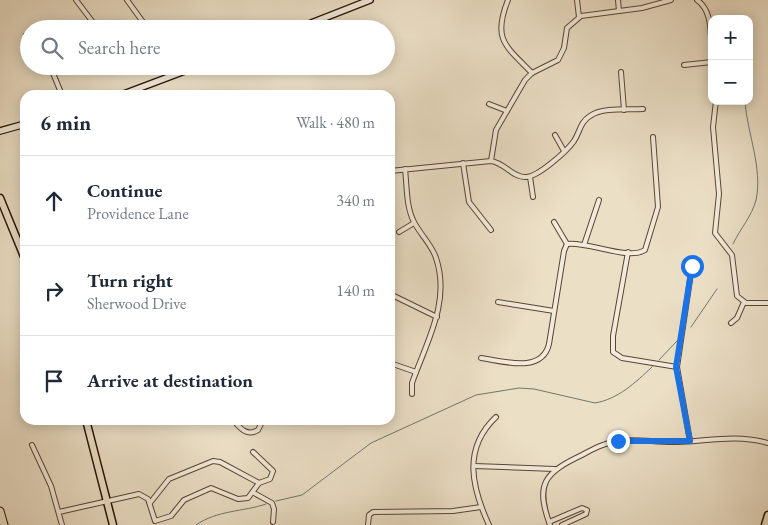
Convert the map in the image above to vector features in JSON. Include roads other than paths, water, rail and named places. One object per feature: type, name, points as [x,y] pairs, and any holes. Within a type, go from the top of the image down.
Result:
[{"type":"highway","points":[[0,511],[4,525]]},
{"type":"main road","points":[[0,198],[20,247]]},
{"type":"main road","points":[[87,425],[113,525]]},
{"type":"main road","points":[[765,525],[768,515]]},
{"type":"street","points":[[76,0],[91,20]]},
{"type":"street","points":[[127,0],[141,20]]},
{"type":"street","points":[[319,20],[370,0]]},
{"type":"street","points":[[508,0],[501,30],[502,39],[532,73]]},
{"type":"street","points":[[577,0],[580,17]]},
{"type":"street","points":[[618,0],[619,11]]},
{"type":"street","points":[[491,161],[496,130],[525,80],[532,73],[558,60],[564,48],[567,28],[580,17],[650,7],[670,0]]},
{"type":"street","points":[[697,0],[704,6],[708,15]]},
{"type":"street","points":[[684,65],[708,62]]},
{"type":"street","points":[[621,72],[624,110]]},
{"type":"street","points":[[54,75],[60,90]]},
{"type":"street","points":[[134,90],[172,75]]},
{"type":"street","points":[[490,104],[507,111]]},
{"type":"street","points":[[716,105],[713,127],[719,194],[714,228],[718,239],[731,254],[736,293],[744,302],[768,303]]},
{"type":"street","points":[[395,170],[491,161],[500,163],[519,176],[530,177],[537,174],[564,152],[575,140],[581,125],[588,117],[598,112],[643,108]]},
{"type":"street","points":[[0,131],[20,125]]},
{"type":"street","points":[[554,135],[564,152]]},
{"type":"street","points":[[567,244],[628,252],[645,250],[656,217],[658,198],[653,137]]},
{"type":"street","points":[[462,163],[469,202],[491,230]]},
{"type":"street","points":[[405,169],[410,211],[414,223],[437,259],[441,294],[437,316],[410,388],[412,394]]},
{"type":"street","points":[[530,177],[533,197]]},
{"type":"street","points":[[584,245],[599,200]]},
{"type":"street","points":[[554,222],[567,244]]},
{"type":"street","points":[[400,232],[414,223]]},
{"type":"street","points":[[481,358],[529,363],[539,361],[548,349],[564,251],[567,244]]},
{"type":"street","points":[[628,252],[613,336],[613,352],[622,358],[676,367]]},
{"type":"street","points":[[690,441],[676,367],[692,266]]},
{"type":"street","points":[[395,296],[437,316]]},
{"type":"street","points":[[498,302],[554,311]]},
{"type":"street","points":[[731,323],[737,318],[744,302]]},
{"type":"street","points":[[395,365],[416,372]]},
{"type":"street","points":[[489,525],[475,489],[474,466],[478,438],[496,418]]},
{"type":"street","points":[[238,425],[244,431],[251,433],[258,430],[260,425]]},
{"type":"street","points":[[562,525],[586,514],[586,510],[582,508],[549,523],[542,501],[542,491],[545,482],[555,469],[595,448],[616,441],[690,441],[732,437],[768,443]]},
{"type":"street","points":[[32,445],[50,482],[62,525]]},
{"type":"street","points":[[59,512],[139,494],[148,499],[155,521],[171,516],[184,500],[211,488],[215,488],[238,500],[248,498],[254,493],[259,483],[270,479],[273,471],[253,452]]},
{"type":"street","points":[[150,503],[169,479],[213,461],[220,462],[259,483]]},
{"type":"street","points":[[474,466],[555,469]]},
{"type":"street","points":[[254,493],[272,503],[274,509],[273,522]]},
{"type":"street","points":[[368,525],[370,514],[373,512],[460,510],[481,507]]},
{"type":"waterway","points":[[733,244],[752,212],[758,188],[758,176],[745,105]]},
{"type":"waterway","points":[[691,327],[717,289]]},
{"type":"waterway","points":[[659,360],[677,341]]},
{"type":"waterway","points":[[276,501],[302,495],[371,443],[476,395],[519,388],[534,389],[595,403],[619,394],[652,367]]},
{"type":"waterway","points":[[196,525],[221,514],[266,504]]}]
